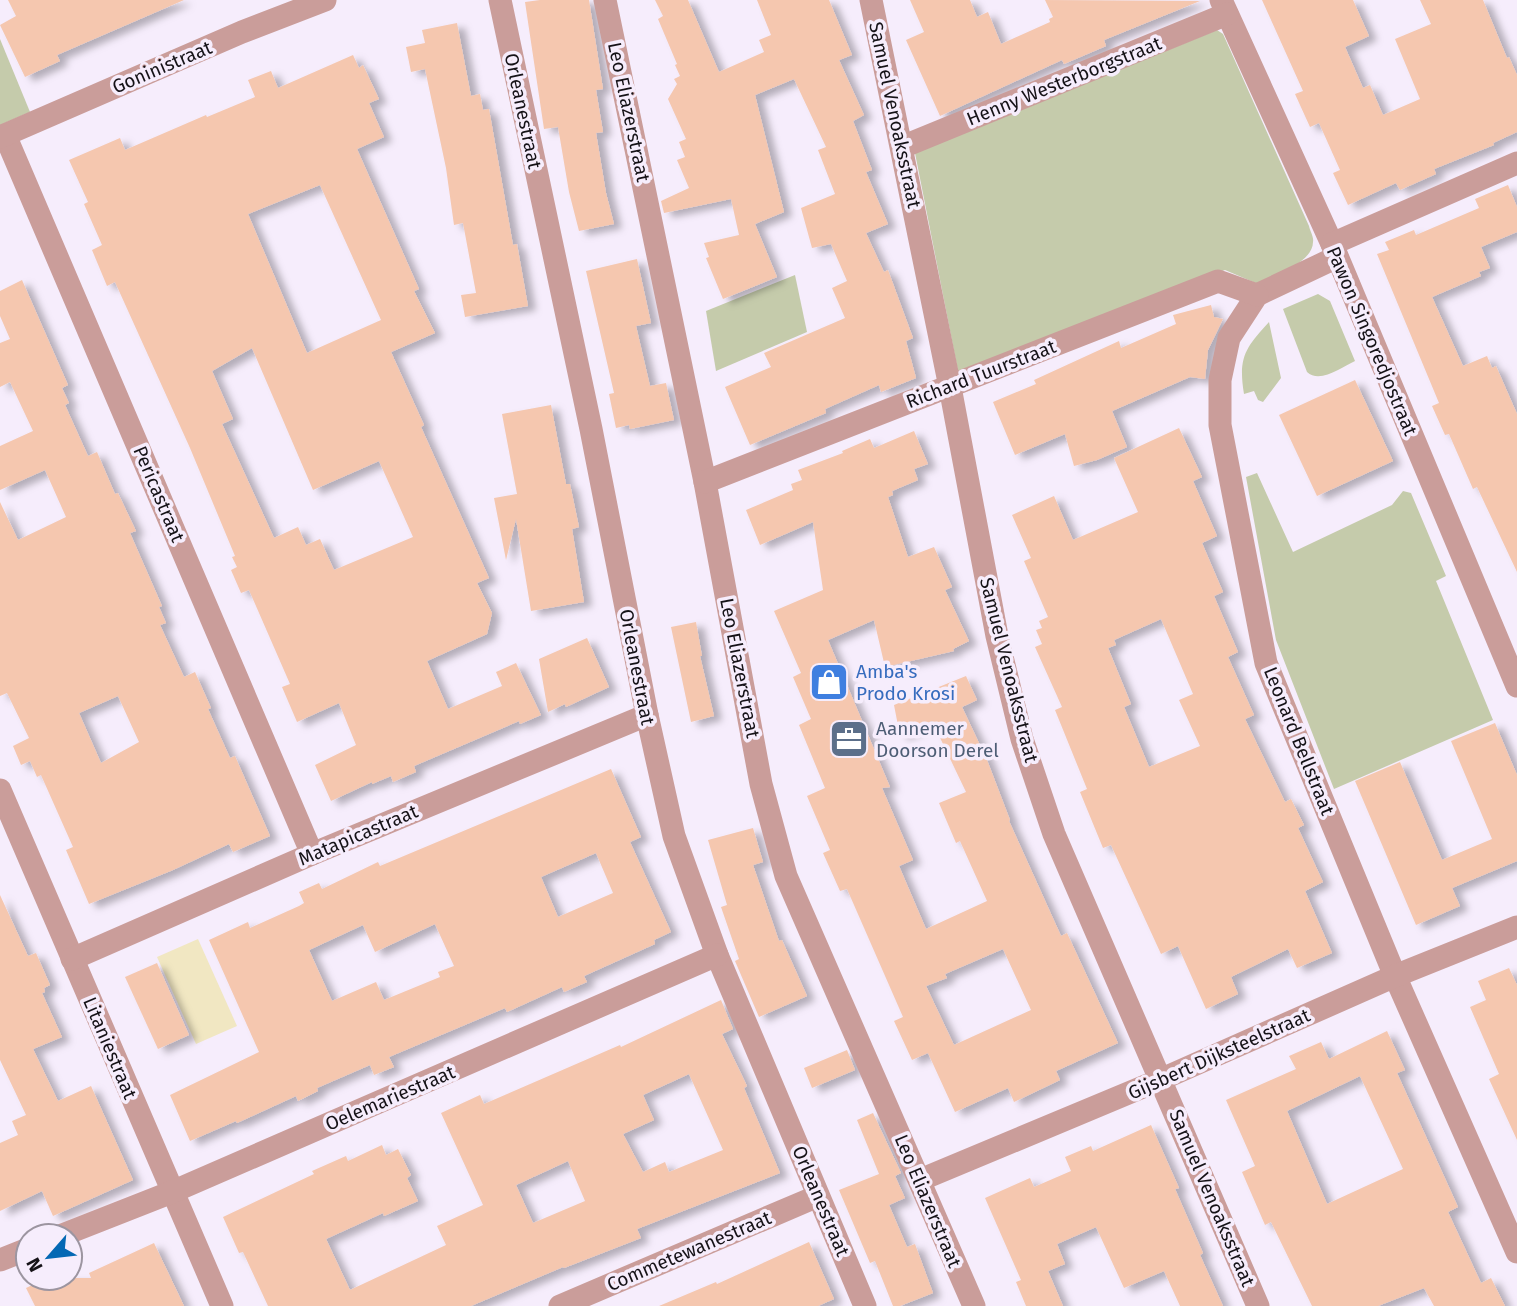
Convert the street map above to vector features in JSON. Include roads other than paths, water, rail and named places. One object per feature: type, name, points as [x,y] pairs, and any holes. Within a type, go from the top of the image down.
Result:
[{"type":"street","name":"Goninistraat","points":[[2,136],[242,32],[325,0]]},
{"type":"street","name":"Orleanestraat","points":[[500,0],[674,836],[718,955],[865,1306]]},
{"type":"street","name":"Leo Eliazerstraat","points":[[606,0],[705,482],[761,784],[786,876],[974,1306]]},
{"type":"street","name":"Samuel Venoaksstraat","points":[[871,0],[950,387],[997,636],[1022,739],[1054,834],[1258,1306]]},
{"type":"street","name":"Henny Westerborgstraat","points":[[902,147],[1224,7]]},
{"type":"street","name":"Pawon Singoredjostraat","points":[[1224,7],[1335,251],[1517,686]]},
{"type":"street","name":"Pericastraat","points":[[2,136],[312,854]]},
{"type":"street","points":[[1257,295],[1335,251],[1517,163]]},
{"type":"street","name":"Richard Tuurstraat","points":[[705,482],[1218,281],[1257,295]]},
{"type":"street","name":"Leonard Bellstraat","points":[[1257,295],[1229,338],[1220,380],[1220,425],[1266,663],[1395,976],[1517,1252]]},
{"type":"street","name":"Matapicastraat","points":[[72,959],[312,854],[647,715]]},
{"type":"street","name":"Litaniestraat","points":[[0,790],[222,1306]]},
{"type":"street","name":"Gijsbert Dijksteelstraat","points":[[920,1180],[1162,1080],[1395,976],[1517,927]]},
{"type":"street","name":"Oelemariestraat","points":[[84,1227],[172,1192],[718,955]]},
{"type":"street","name":"Commetewanestraat","points":[[560,1306],[818,1196]]},
{"type":"place","name":"Amba's Prodo Krosi","points":[[829,682]]},
{"type":"place","name":"Aannemer Doorson Derel","points":[[849,739]]}]
